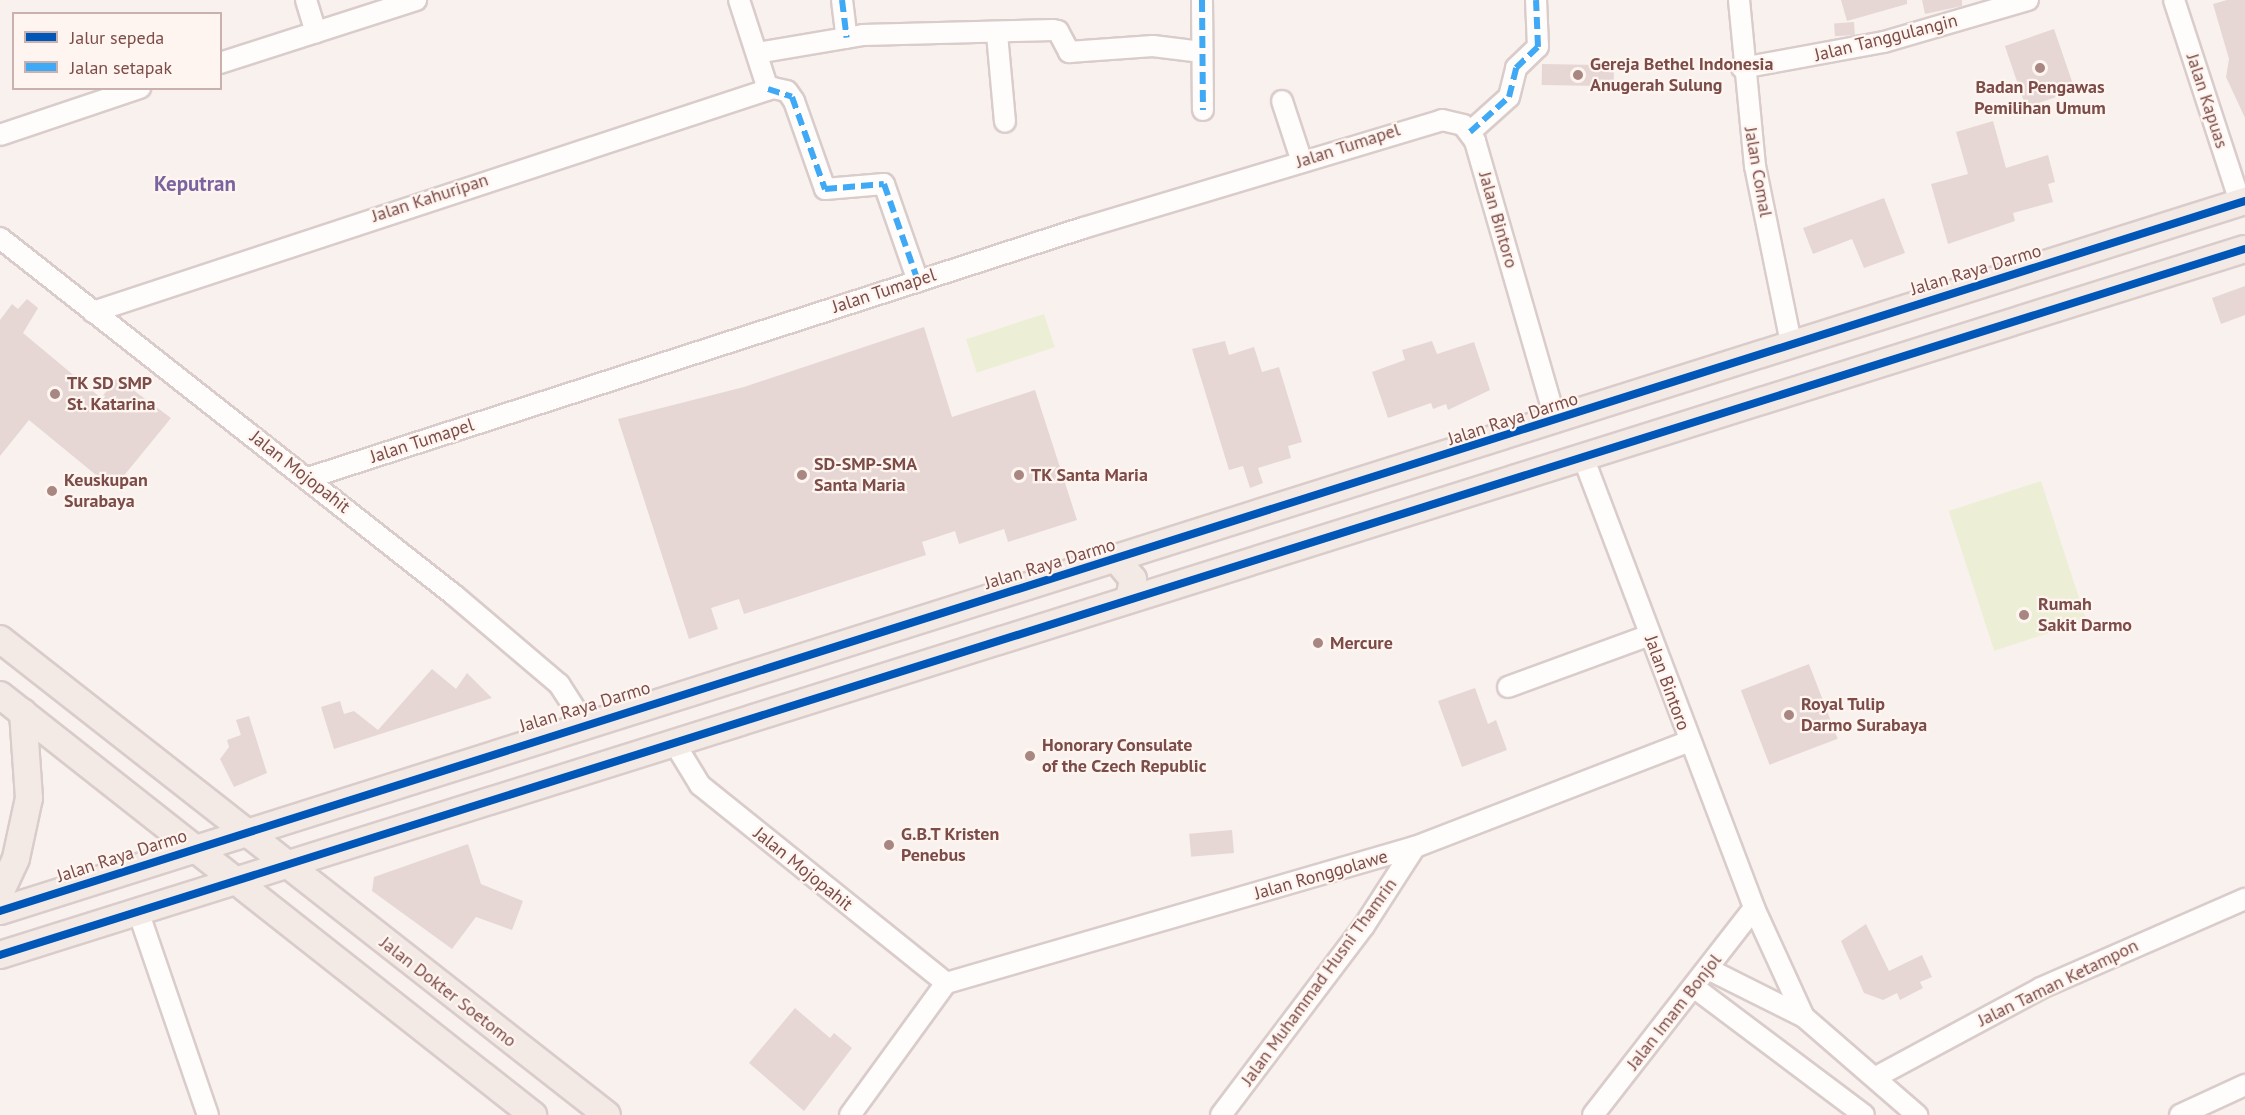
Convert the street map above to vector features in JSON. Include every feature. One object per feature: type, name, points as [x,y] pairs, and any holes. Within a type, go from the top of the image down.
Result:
[{"type":"main road","name":"Jalan Raya Darmo","points":[[0,911],[584,723],[1163,546],[1556,422],[1791,343],[2242,202]]},
{"type":"main road","points":[[0,955],[138,911],[290,867],[2245,249]]},
{"type":"main road","points":[[1163,546],[1153,559],[1156,574],[1180,586]]},
{"type":"main road","points":[[1116,559],[1133,579],[1129,600]]},
{"type":"main road","name":"Jalan Dokter Soetomo","points":[[0,639],[607,1115]]},
{"type":"main road","points":[[0,695],[199,847],[533,1115]]},
{"type":"main road","points":[[0,893],[16,858],[28,798],[23,712]]},
{"type":"street","points":[[306,0],[316,32]]},
{"type":"street","points":[[222,62],[416,0]]},
{"type":"street","points":[[739,0],[768,89],[792,97],[825,189],[884,184],[918,281]]},
{"type":"street","points":[[842,0],[847,38]]},
{"type":"street","points":[[1202,0],[1203,111]]},
{"type":"street","points":[[1466,129],[1509,97],[1516,68],[1538,47],[1536,0]]},
{"type":"street","name":"Jalan Comal","points":[[1739,0],[1742,68],[1755,166],[1791,343]]},
{"type":"street","name":"Jalan Tanggulangin","points":[[1742,68],[1884,42],[2028,0]]},
{"type":"street","name":"Jalan Kapuas","points":[[2174,0],[2242,202]]},
{"type":"street","points":[[757,53],[847,38],[939,31],[996,34],[1058,31],[1069,52],[1153,46],[1202,52]]},
{"type":"street","points":[[996,34],[1005,122]]},
{"type":"street","name":"Jalan Kahuripan","points":[[93,312],[768,89]]},
{"type":"street","points":[[0,135],[134,90]]},
{"type":"street","points":[[1282,101],[1302,162]]},
{"type":"street","name":"Jalan Tumapel","points":[[308,478],[918,281],[1302,162],[1421,122],[1466,129]]},
{"type":"street","name":"Jalan Bintoro","points":[[1466,129],[1556,422]]},
{"type":"street","name":"Jalan Mojopahit","points":[[0,238],[308,478],[560,684],[584,723]]},
{"type":"street","name":"Jalan Bintoro","points":[[1582,457],[1754,908],[1804,1017]]},
{"type":"street","points":[[1508,687],[1650,635]]},
{"type":"street","name":"Jalan Ronggolawe","points":[[946,983],[1415,847],[1689,741]]},
{"type":"street","name":"Jalan Mojopahit","points":[[675,744],[700,785],[946,983]]},
{"type":"street","name":"Jalan Muhammad Husni Thamrin","points":[[1221,1115],[1364,926],[1415,847]]},
{"type":"street","name":"Jalan Taman Ketampon","points":[[1876,1077],[2041,988],[2245,899]]},
{"type":"street","name":"Jalan Imam Bonjol","points":[[1593,1115],[1695,988],[1754,908]]},
{"type":"street","points":[[138,911],[208,1115]]},
{"type":"street","points":[[1708,969],[1804,1017],[1876,1077],[1917,1115]]},
{"type":"street","points":[[850,1115],[946,983]]},
{"type":"street","points":[[1695,988],[1864,1115]]},
{"type":"street","points":[[2182,1115],[2245,1085]]},
{"type":"green space","points":[[1044,314],[1055,347],[977,373],[966,339]]},
{"type":"green space","points":[[2041,481],[2086,621],[1994,651],[1949,511]]},
{"type":"building","points":[[1841,0],[1907,0],[1907,4],[1847,21]]},
{"type":"building","points":[[1922,0],[1962,0],[1962,6],[1925,14]]},
{"type":"building","points":[[2227,0],[2245,0],[2245,118],[2226,77],[2229,59],[2213,4]]},
{"type":"building","points":[[1854,22],[1855,35],[1835,36],[1834,23]]},
{"type":"building","name":"Badan Pengawas Pemilihan Umum","points":[[2054,29],[2075,90],[2026,107],[2005,46]]},
{"type":"building","name":"Gereja Bethel Indonesia Anugerah Sulung","points":[[1542,64],[1614,65],[1614,86],[1542,85]]},
{"type":"building","points":[[1993,121],[2006,168],[2048,155],[2055,182],[2048,184],[2053,202],[2013,213],[2015,221],[1948,244],[1931,184],[1968,174],[1956,132]]},
{"type":"building","points":[[1884,198],[1905,253],[1864,268],[1852,239],[1813,254],[1803,228]]},
{"type":"building","points":[[2245,286],[2245,315],[2221,324],[2212,298]]},
{"type":"building","name":"TK SD SMP St. Katarina","points":[[27,299],[38,308],[23,333],[101,398],[117,378],[171,418],[113,489],[29,420],[0,456],[0,320],[12,304],[18,309]]},
{"type":"building","name":"SD-SMP-SMA Santa Maria","points":[[924,327],[952,417],[1035,390],[1077,520],[1008,542],[1004,529],[959,544],[955,531],[922,542],[926,555],[744,614],[739,599],[711,608],[718,629],[689,639],[618,419],[744,387]]},
{"type":"building","points":[[1225,341],[1229,355],[1254,347],[1262,372],[1279,367],[1302,442],[1288,446],[1291,458],[1258,468],[1263,483],[1250,488],[1243,466],[1229,470],[1192,349]]},
{"type":"building","points":[[1432,341],[1437,354],[1474,342],[1490,390],[1448,410],[1446,404],[1433,409],[1431,403],[1388,418],[1372,372],[1405,360],[1402,350]]},
{"type":"building","name":"Royal Tulip Darmo Surabaya","points":[[1809,664],[1838,739],[1770,765],[1741,690]]},
{"type":"building","points":[[432,669],[456,689],[467,673],[492,698],[334,749],[321,707],[340,701],[344,714],[354,711],[378,730]]},
{"type":"building","points":[[1475,688],[1488,724],[1496,720],[1507,750],[1462,767],[1438,701]]},
{"type":"building","points":[[249,716],[267,773],[234,787],[220,759],[229,747],[227,740],[241,735],[236,720]]},
{"type":"building","points":[[1232,830],[1234,853],[1191,857],[1189,834]]},
{"type":"building","points":[[468,844],[481,884],[523,901],[512,930],[476,917],[452,949],[372,891],[374,877]]},
{"type":"building","points":[[1866,924],[1889,971],[1922,955],[1932,977],[1920,982],[1923,988],[1900,1000],[1897,993],[1883,1000],[1864,993],[1841,941]]},
{"type":"building","points":[[795,1008],[830,1038],[834,1033],[852,1048],[804,1111],[749,1063]]},
{"type":"marked path","points":[[842,0],[847,38]]},
{"type":"marked path","points":[[1202,0],[1203,110]]},
{"type":"marked path","points":[[1470,132],[1509,97],[1516,68],[1538,47],[1536,0]]},
{"type":"marked path","points":[[768,89],[792,97],[825,189],[884,184],[918,281]]},
{"type":"cycle path","points":[[0,911],[2245,201]]},
{"type":"cycle path","points":[[0,955],[2245,249]]},
{"type":"place","name":"Badan Pengawas Pemilihan Umum","points":[[2040,68]]},
{"type":"place","name":"Gereja Bethel Indonesia Anugerah Sulung","points":[[1578,75]]},
{"type":"place","name":"TK SD SMP St. Katarina","points":[[55,394]]},
{"type":"place","name":"SD-SMP-SMA Santa Maria","points":[[802,475]]},
{"type":"place","name":"TK Santa Maria","points":[[1019,475]]},
{"type":"place","name":"Keuskupan Surabaya","points":[[52,491]]},
{"type":"place","name":"Rumah Sakit Darmo","points":[[2024,615]]},
{"type":"place","name":"Mercure","points":[[1318,643]]},
{"type":"place","name":"Royal Tulip Darmo Surabaya","points":[[1789,715]]},
{"type":"place","name":"Honorary Consulate of the Czech Republic","points":[[1030,756]]},
{"type":"place","name":"G.B.T Kristen Penebus","points":[[889,845]]},
{"type":"district","name":"Keputran","points":[[195,184]]}]
